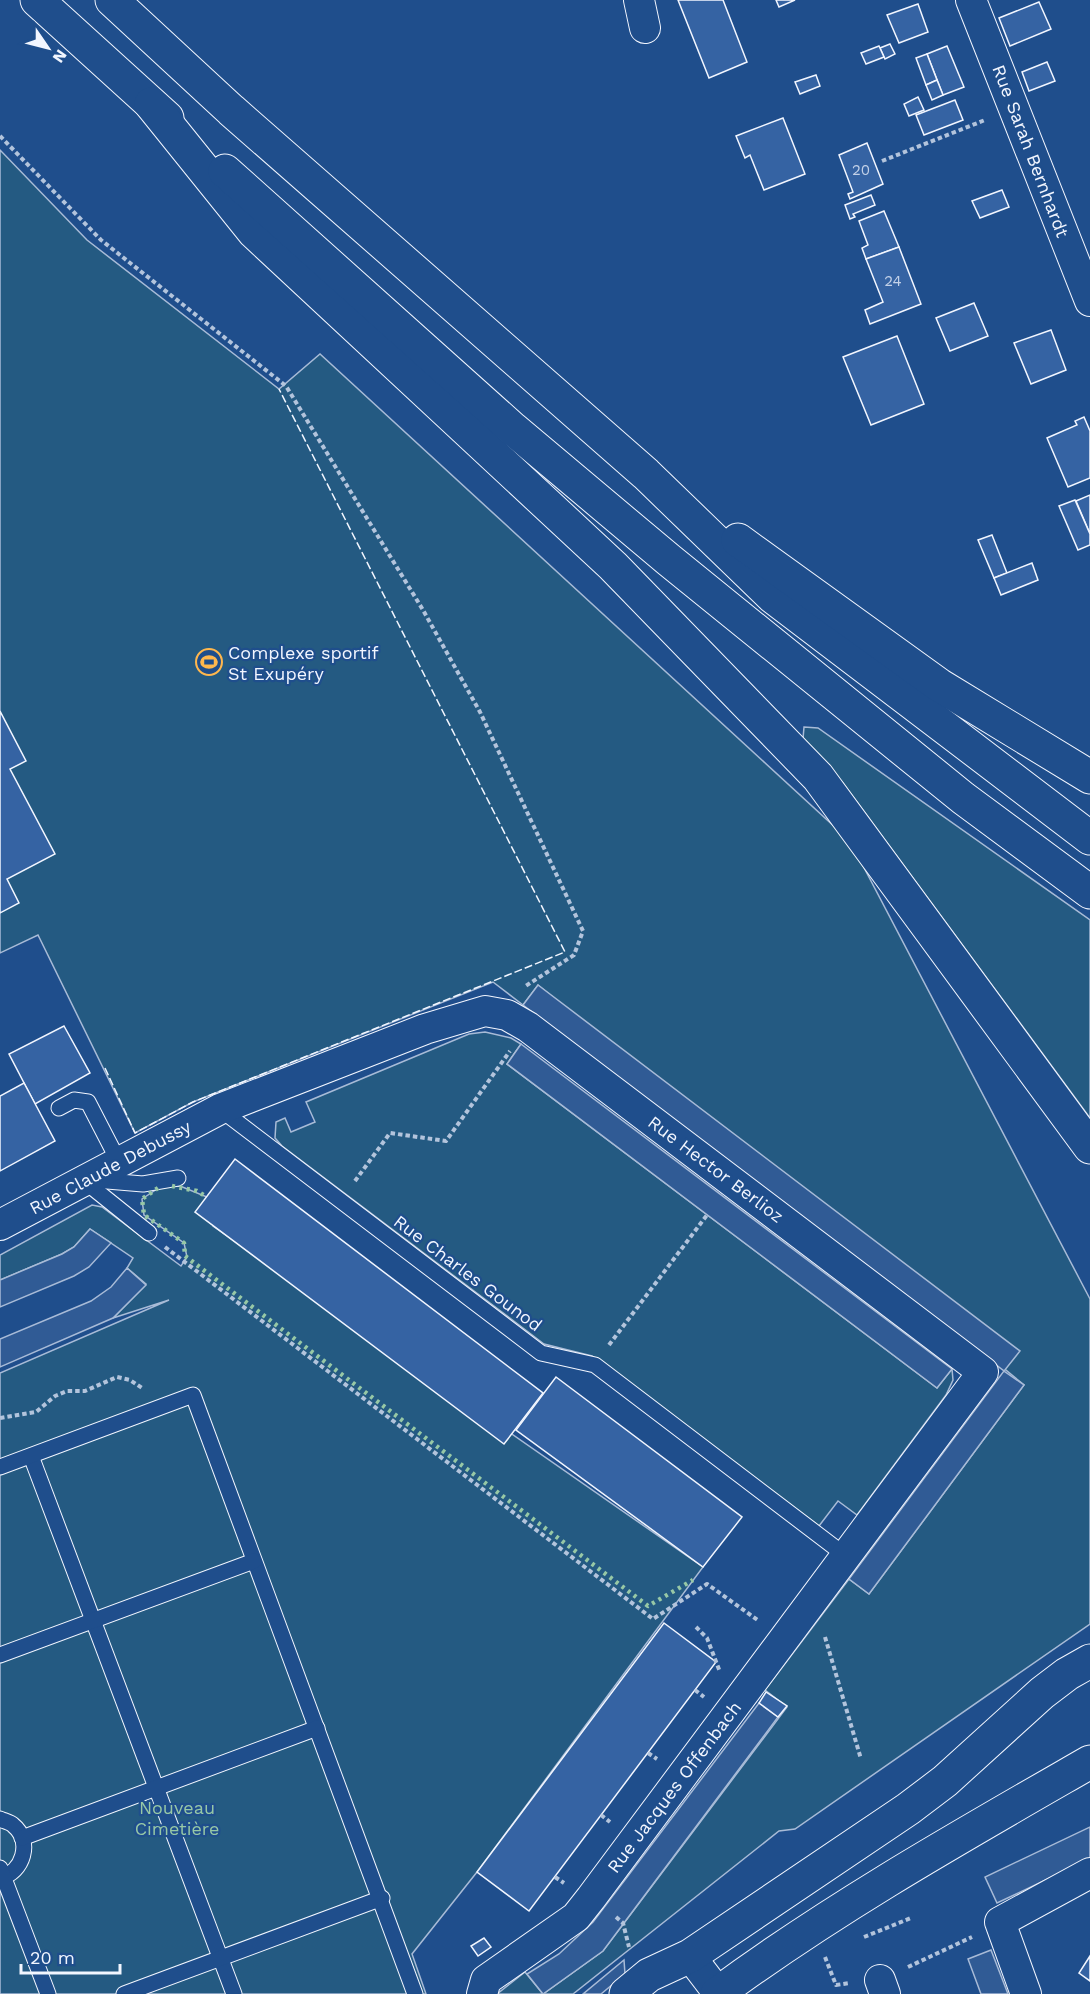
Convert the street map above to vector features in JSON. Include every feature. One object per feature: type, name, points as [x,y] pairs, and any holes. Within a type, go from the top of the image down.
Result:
[{"type":"main road","points":[[37,0],[513,429],[669,560],[963,798],[1090,891]]},
{"type":"main road","points":[[112,0],[231,110],[646,474],[772,596],[1090,838]]},
{"type":"main road","points":[[151,104],[254,232],[613,566],[818,777],[1090,1147]]},
{"type":"main road","points":[[646,474],[939,685],[1090,777]]},
{"type":"main road","points":[[638,1984],[690,1956],[936,1788],[1011,1719],[1067,1674],[1090,1661]]},
{"type":"main road","points":[[718,1994],[843,1908],[942,1847],[1090,1762]]},
{"type":"street","name":"Rue Sarah Bernhardt","points":[[971,0],[1090,301]]},
{"type":"street","name":"Rue Hector Berlioz","points":[[485,1011],[507,1015],[528,1027],[983,1372],[846,1556]]},
{"type":"street","points":[[220,1109],[425,1029],[485,1011]]},
{"type":"street","name":"Rue Claude Debussy","points":[[0,1226],[220,1109]]},
{"type":"street","name":"Rue Jacques Offenbach","points":[[484,1987],[576,1917],[846,1556]]},
{"type":"street","points":[[1026,1994],[1000,1922],[1090,1873]]},
{"type":"street","points":[[690,1956],[718,1994]]},
{"type":"lane","points":[[59,1108],[74,1100],[88,1102],[119,1162]]},
{"type":"lane","name":"Rue Charles Gounod","points":[[220,1109],[541,1353],[595,1365],[846,1556]]},
{"type":"lane","points":[[83,1180],[143,1184],[178,1178]]},
{"type":"lane","points":[[83,1180],[149,1233]]},
{"type":"lane","points":[[0,1467],[193,1395],[382,1898],[415,1994]]},
{"type":"lane","points":[[31,1456],[234,1994]]},
{"type":"lane","points":[[0,1655],[254,1561]]},
{"type":"lane","points":[[22,1838],[317,1728]]},
{"type":"lane","points":[[0,1819],[13,1825],[22,1838],[24,1854],[17,1869],[1,1874],[48,1994]]},
{"type":"lane","points":[[124,1994],[382,1898]]},
{"type":"path","points":[[882,161],[1014,109]]},
{"type":"path","points":[[0,136],[101,240],[286,386],[423,610],[480,712],[583,931],[574,956],[485,1011]]},
{"type":"path","points":[[340,1200],[390,1133],[446,1141],[528,1027]]},
{"type":"path","points":[[595,1365],[707,1215]]},
{"type":"path","points":[[149,1233],[187,1265],[653,1619],[707,1584],[760,1622]]},
{"type":"path","points":[[0,1418],[36,1412],[54,1396],[67,1391],[85,1391],[117,1377],[130,1380],[142,1388],[155,1409]]},
{"type":"path","points":[[814,1599],[861,1759]]},
{"type":"path","points":[[591,1898],[623,1923],[638,1984]]},
{"type":"path","points":[[857,1940],[911,1918]]},
{"type":"green space","points":[[0,150],[87,240],[279,389],[320,354],[850,841],[1090,1299],[1090,1624],[795,1829],[779,1831],[573,1994],[543,1994],[603,1951],[787,1707],[765,1690],[849,1579],[869,1594],[1024,1385],[538,985],[523,1005],[493,982],[193,1102],[135,1133],[38,935],[0,953]]},
{"type":"green space","points":[[804,727],[818,728],[1090,920],[1090,1118],[843,783],[803,739]]},
{"type":"green space","points":[[485,1032],[511,1038],[521,1044],[507,1064],[937,1388],[952,1369],[953,1380],[946,1395],[857,1515],[838,1501],[819,1526],[592,1356],[544,1344],[282,1146],[275,1138],[276,1122],[285,1118],[291,1132],[315,1122],[306,1102],[469,1034]]},
{"type":"green space","name":"Nouveau Cimetière","points":[[180,1186],[207,1197],[213,1226],[703,1567],[477,1872],[412,1954],[426,1994],[0,1994],[0,1373],[169,1300],[113,1318],[146,1284],[127,1268],[133,1258],[90,1229],[74,1247],[62,1254],[0,1280],[0,1255],[92,1205],[102,1207],[181,1266],[187,1257],[184,1243],[144,1215],[142,1199],[160,1187]]},
{"type":"green space","points":[[525,1972],[543,1994],[497,1994]]},
{"type":"shaded area","points":[[538,985],[1020,1351],[1004,1371],[523,1005]]},
{"type":"shaded area","points":[[521,1044],[952,1369],[937,1388],[507,1064]]},
{"type":"shaded area","points":[[90,1229],[111,1243],[89,1267],[74,1276],[0,1307],[0,1280],[62,1254],[74,1247]]},
{"type":"shaded area","points":[[127,1268],[146,1285],[113,1318],[0,1367],[0,1339],[91,1301],[111,1287]]},
{"type":"shaded area","points":[[1004,1371],[1024,1385],[869,1594],[849,1579]]},
{"type":"shaded area","points":[[759,1703],[778,1717],[603,1951],[543,1994],[527,1974],[559,1954],[593,1922]]},
{"type":"shaded area","points":[[1090,1827],[1090,1859],[997,1903],[985,1877]]},
{"type":"shaded area","points":[[991,1950],[1008,1994],[981,1994],[968,1959]]},
{"type":"shaded area","points":[[624,1960],[625,1974],[601,1994],[583,1994]]},
{"type":"building","points":[[678,0],[723,0],[747,62],[709,78]]},
{"type":"building","points":[[776,0],[795,0],[779,7]]},
{"type":"building","points":[[1039,2],[1051,29],[1010,46],[999,18]]},
{"type":"building","points":[[918,4],[928,32],[899,43],[887,15]]},
{"type":"building","points":[[890,44],[895,54],[885,59],[880,48]]},
{"type":"building","points":[[879,46],[884,57],[866,64],[861,53]]},
{"type":"building","points":[[947,46],[964,87],[943,95],[927,54]]},
{"type":"building","points":[[927,54],[937,80],[926,85],[916,58]]},
{"type":"building","points":[[1047,62],[1055,81],[1029,91],[1022,72]]},
{"type":"building","points":[[816,75],[820,86],[800,94],[795,82]]},
{"type":"building","points":[[937,80],[943,95],[932,100],[926,85]]},
{"type":"building","points":[[918,97],[924,110],[909,116],[904,104]]},
{"type":"building","points":[[955,100],[963,120],[924,135],[916,115]]},
{"type":"building","points":[[783,118],[805,174],[764,190],[750,155],[745,158],[736,136]]},
{"type":"building","points":[[867,143],[883,184],[850,199],[848,194],[853,192],[839,155]]},
{"type":"building","points":[[1002,190],[1009,207],[980,218],[972,201]]},
{"type":"building","points":[[871,195],[875,205],[853,214],[855,217],[850,219],[845,205]]},
{"type":"building","points":[[884,211],[899,247],[866,259],[862,248],[868,245],[859,221]]},
{"type":"building","points":[[899,247],[921,304],[870,324],[865,310],[883,302],[866,259]]},
{"type":"building","points":[[974,303],[988,336],[950,351],[936,318]]},
{"type":"building","points":[[1051,330],[1066,370],[1031,384],[1014,343]]},
{"type":"building","points":[[897,336],[924,404],[871,425],[843,357]]},
{"type":"building","points":[[1084,417],[1090,431],[1090,478],[1068,487],[1047,438],[1077,425],[1075,421]]},
{"type":"building","points":[[1090,495],[1090,534],[1076,501]]},
{"type":"building","points":[[1075,500],[1090,534],[1090,545],[1078,550],[1059,506]]},
{"type":"building","points":[[992,535],[1007,573],[994,578],[978,540]]},
{"type":"building","points":[[1032,563],[1038,580],[1001,595],[994,578]]},
{"type":"building","points":[[0,711],[26,761],[10,769],[55,854],[7,879],[19,903],[0,913]]},
{"type":"building","points":[[64,1026],[90,1073],[35,1104],[9,1054]]},
{"type":"building","points":[[24,1083],[55,1141],[0,1171],[0,1096]]},
{"type":"building","points":[[235,1159],[543,1393],[504,1444],[195,1212]]},
{"type":"building","points":[[556,1377],[742,1517],[703,1567],[516,1430]]},
{"type":"building","points":[[664,1623],[716,1662],[529,1911],[477,1872]]},
{"type":"building","points":[[766,1692],[787,1706],[778,1717],[759,1703]]},
{"type":"building","points":[[484,1938],[491,1947],[478,1956],[471,1946]]},
{"type":"building","points":[[1090,1956],[1090,1981],[1079,1973]]},
{"type":"hedge","points":[[172,1186],[197,1191],[207,1197]]},
{"type":"hedge","points":[[158,1188],[142,1199],[144,1215],[184,1243],[185,1256],[648,1606],[693,1580]]},
{"type":"fence","points":[[105,1068],[135,1133],[193,1102],[565,952],[279,389]]},
{"type":"place","name":"Complexe sportif St Exupéry","points":[[209,662]]}]
